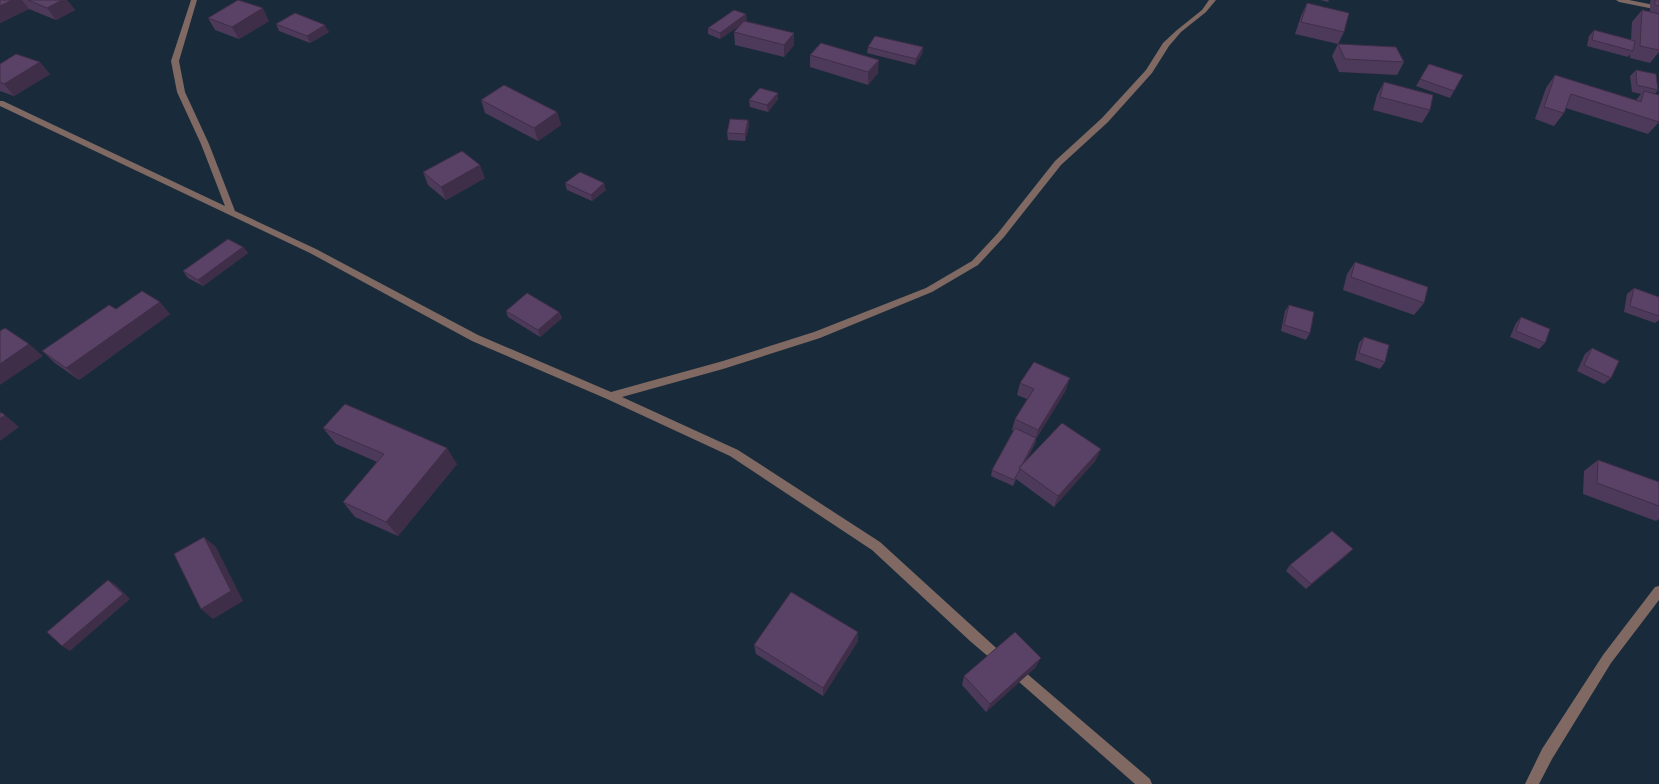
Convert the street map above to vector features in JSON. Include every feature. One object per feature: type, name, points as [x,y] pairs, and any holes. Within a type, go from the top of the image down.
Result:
[{"type":"street","points":[[194,0],[174,61],[181,92],[205,144],[232,214]]},
{"type":"street","points":[[612,396],[723,365],[817,335],[929,290],[975,263],[1001,236],[1058,163],[1105,120],[1149,71],[1166,45],[1213,0]]},
{"type":"street","points":[[1619,0],[1659,8]]},
{"type":"street","points":[[0,103],[313,251],[475,338],[612,396],[734,453],[876,546],[974,637],[1110,752],[1145,784]]},
{"type":"street","points":[[1532,784],[1546,754],[1607,659],[1659,591]]},
{"type":"building","points":[[0,0],[12,0],[0,6]]},
{"type":"building","points":[[28,0],[62,0],[47,8]]},
{"type":"building","points":[[238,0],[263,8],[232,27],[208,18]]},
{"type":"building","points":[[1655,0],[1659,0],[1659,6],[1655,5]]},
{"type":"building","points":[[1307,3],[1349,13],[1344,32],[1301,22]]},
{"type":"building","points":[[734,10],[746,14],[720,33],[708,28]]},
{"type":"building","points":[[1642,10],[1659,14],[1659,50],[1640,46]]},
{"type":"building","points":[[295,13],[325,25],[307,36],[276,24]]},
{"type":"building","points":[[744,21],[794,33],[784,45],[734,32]]},
{"type":"building","points":[[1594,30],[1635,41],[1633,51],[1592,40]]},
{"type":"building","points":[[875,36],[923,47],[916,59],[868,47]]},
{"type":"building","points":[[821,43],[879,60],[868,72],[810,55]]},
{"type":"building","points":[[1338,44],[1396,47],[1404,62],[1345,59]]},
{"type":"building","points":[[16,54],[40,62],[4,84],[0,82],[0,64]]},
{"type":"building","points":[[1429,64],[1463,75],[1454,91],[1420,79]]},
{"type":"building","points":[[1636,70],[1656,74],[1658,90],[1637,85]]},
{"type":"building","points":[[1555,75],[1641,102],[1644,91],[1659,95],[1659,122],[1571,94],[1564,113],[1544,107]]},
{"type":"building","points":[[1384,82],[1433,95],[1430,110],[1380,97]]},
{"type":"building","points":[[504,85],[557,112],[534,128],[481,100]]},
{"type":"building","points":[[760,88],[778,93],[767,105],[749,100]]},
{"type":"building","points":[[730,119],[748,120],[745,134],[727,133]]},
{"type":"building","points":[[462,151],[480,165],[441,187],[423,172]]},
{"type":"building","points":[[580,172],[604,183],[591,195],[565,183]]},
{"type":"building","points":[[228,239],[243,247],[198,280],[183,271]]},
{"type":"building","points":[[1355,262],[1428,287],[1424,303],[1351,277]]},
{"type":"building","points":[[1634,288],[1659,297],[1659,316],[1630,306]]},
{"type":"building","points":[[142,291],[160,302],[66,368],[42,351],[109,305],[116,309]]},
{"type":"building","points":[[527,293],[559,312],[538,330],[506,311]]},
{"type":"building","points":[[1289,305],[1314,312],[1310,333],[1284,325]]},
{"type":"building","points":[[1521,317],[1550,329],[1545,343],[1516,331]]},
{"type":"building","points":[[5,328],[29,344],[0,364],[0,331]]},
{"type":"building","points":[[1364,337],[1389,345],[1385,362],[1359,353]]},
{"type":"building","points":[[1592,348],[1619,361],[1611,378],[1584,365]]},
{"type":"building","points":[[1034,362],[1070,378],[1038,430],[1015,419],[1034,389],[1020,383]]},
{"type":"building","points":[[345,404],[447,448],[386,522],[343,502],[384,454],[323,428]]},
{"type":"building","points":[[0,412],[5,415],[0,419]]},
{"type":"building","points":[[1062,423],[1101,449],[1058,496],[1019,468]]},
{"type":"building","points":[[1015,428],[1036,438],[1014,480],[992,470]]},
{"type":"building","points":[[1598,460],[1659,482],[1659,506],[1597,483]]},
{"type":"building","points":[[1332,531],[1353,549],[1311,584],[1290,565]]},
{"type":"building","points":[[204,537],[231,591],[201,609],[174,554]]},
{"type":"building","points":[[108,580],[123,594],[62,646],[47,632]]},
{"type":"building","points":[[791,592],[858,632],[823,688],[754,645]]},
{"type":"building","points":[[1015,632],[1041,658],[990,704],[964,676]]}]
